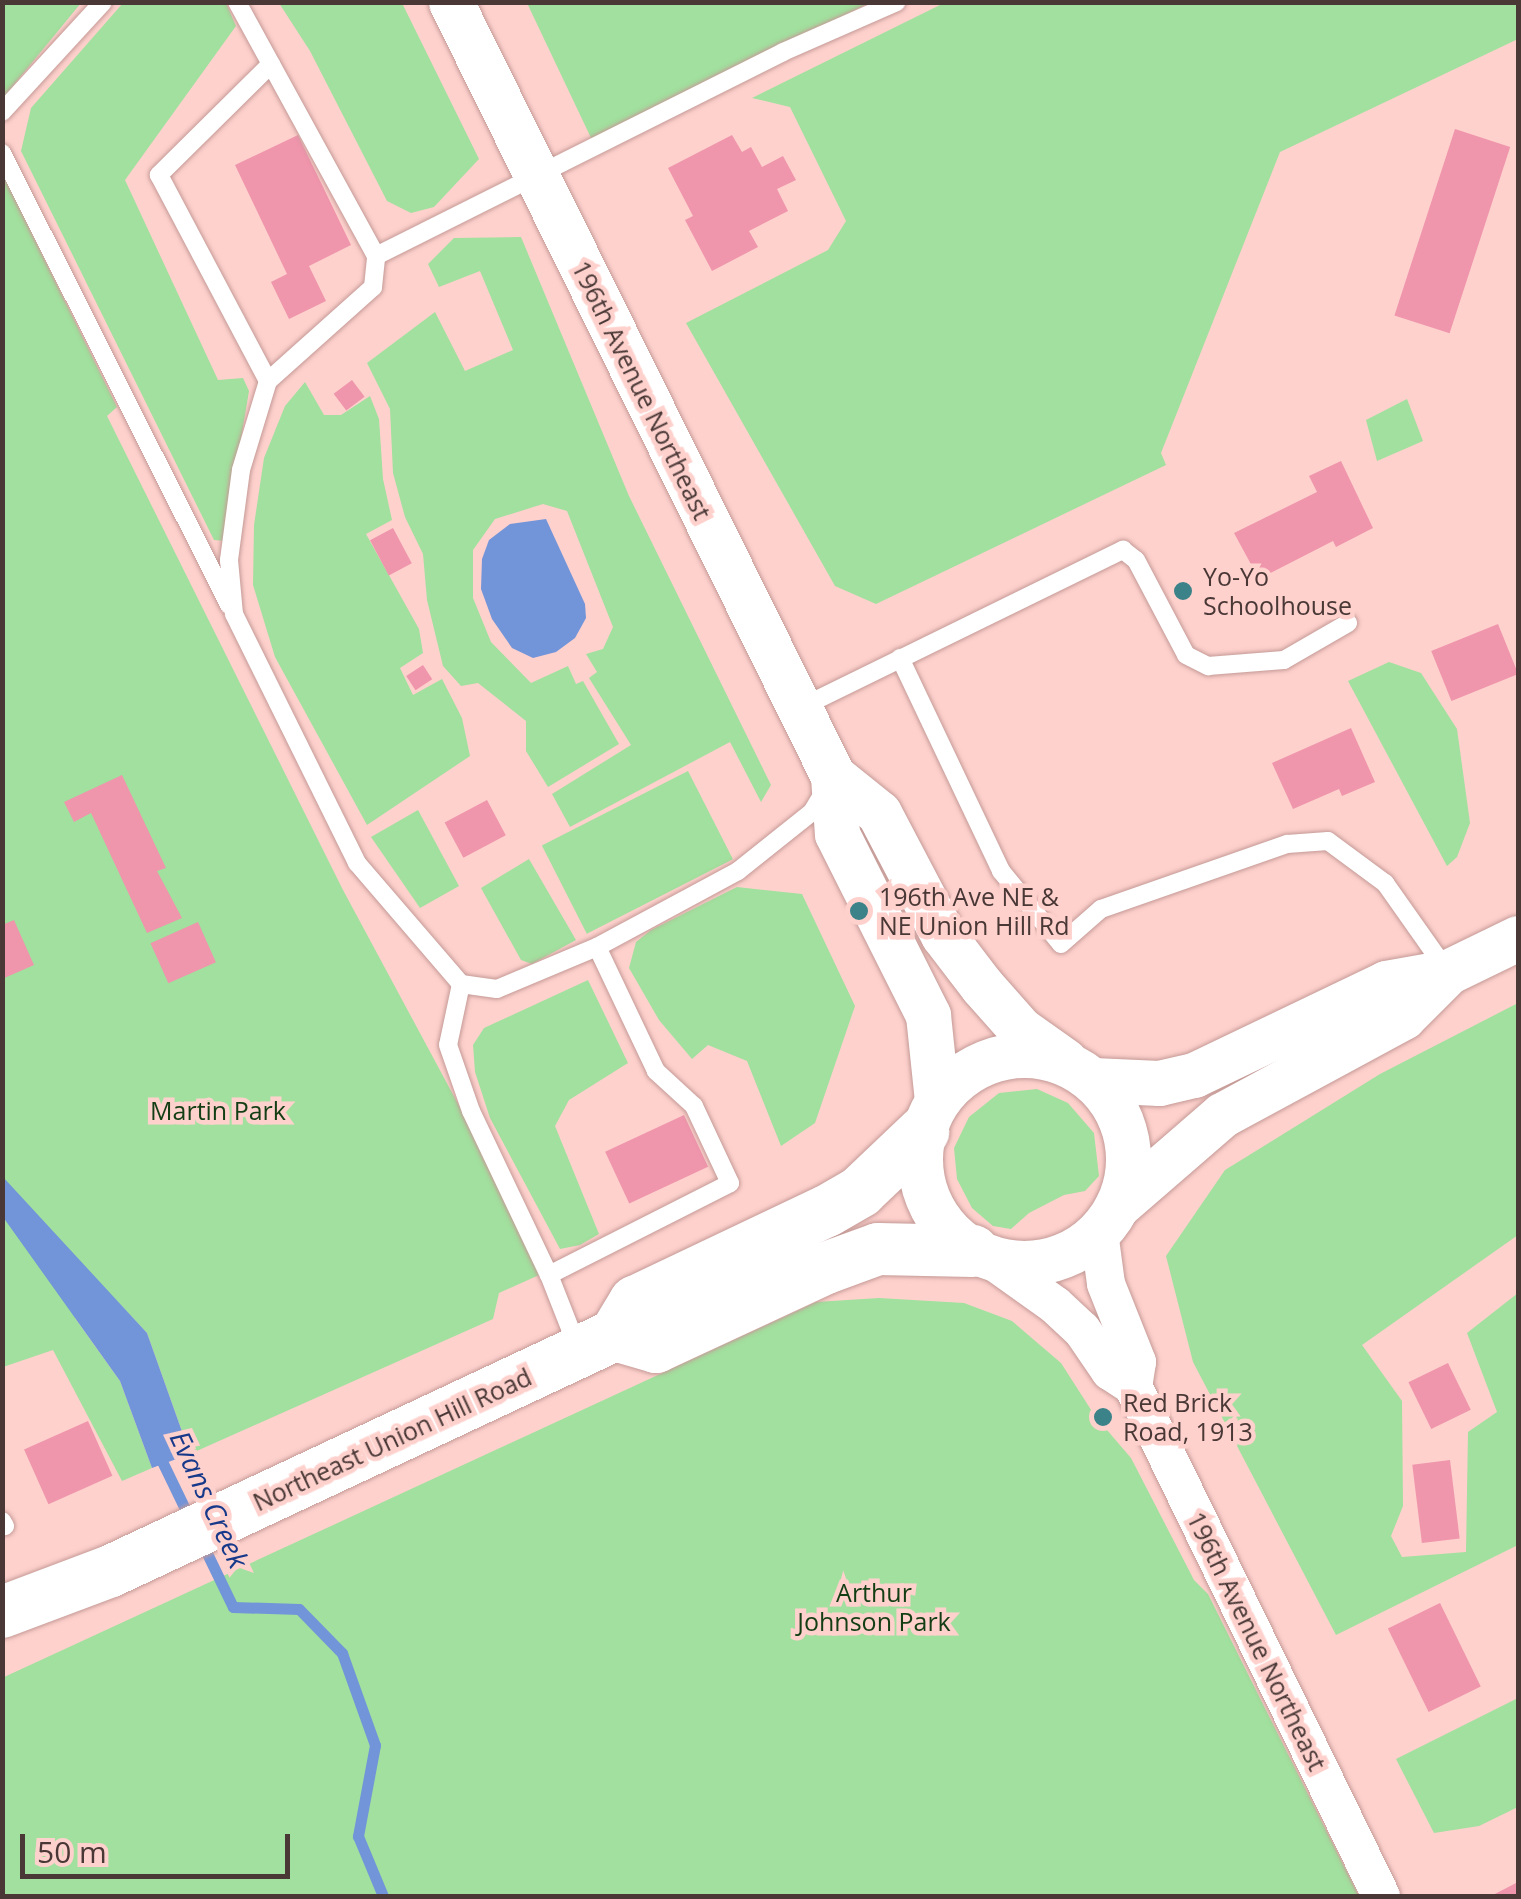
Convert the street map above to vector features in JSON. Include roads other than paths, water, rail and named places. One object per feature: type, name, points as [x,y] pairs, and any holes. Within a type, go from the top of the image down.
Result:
[{"type":"main road","name":"Northeast Union Hill Road","points":[[2,1612],[110,1571],[597,1344],[635,1302],[827,1212],[861,1191],[930,1117]]},
{"type":"main road","points":[[597,1344],[656,1347],[826,1268],[878,1249],[981,1254]]},
{"type":"street","name":"196th Avenue Northeast","points":[[450,2],[833,776],[838,834],[928,1015],[930,1117]]},
{"type":"street","name":"196th Avenue Northeast","points":[[833,776],[878,813],[943,935],[982,986],[1020,1029],[1082,1074]]},
{"type":"street","points":[[1448,972],[1403,1017],[1222,1115],[1076,1250],[1048,1261],[1018,1264],[981,1254],[946,1229],[928,1200],[920,1166],[930,1117],[957,1078],[998,1059],[1043,1057],[1082,1074],[1159,1082],[1194,1076],[1386,983],[1448,972],[1518,938]]},
{"type":"street","points":[[1082,1074],[1114,1107],[1126,1139],[1128,1173],[1108,1219]]},
{"type":"street","name":"196th Avenue Northeast","points":[[1108,1219],[1106,1284],[1137,1362],[1133,1386]]},
{"type":"street","name":"196th Avenue Northeast","points":[[981,1254],[1055,1304],[1082,1330],[1110,1371],[1133,1386],[1381,1896]]},
{"type":"lane","points":[[2,112],[103,2]]},
{"type":"lane","points":[[234,614],[229,560],[240,470],[268,381],[372,287],[376,256],[238,2]]},
{"type":"lane","points":[[376,256],[783,52],[896,2]]},
{"type":"lane","points":[[268,381],[160,175],[271,64]]},
{"type":"lane","points":[[2,153],[357,863],[460,984],[497,989],[597,947],[738,871],[812,812],[833,776]]},
{"type":"lane","points":[[799,708],[1123,550],[1136,560],[1186,655],[1208,666],[1284,660],[1348,623]]},
{"type":"lane","points":[[900,658],[1001,871],[1062,944],[1102,909],[1286,844],[1328,840],[1385,882],[1448,972]]},
{"type":"lane","points":[[548,1275],[730,1183],[694,1106],[656,1071],[597,947]]},
{"type":"lane","points":[[460,984],[448,1046],[471,1111],[548,1275],[597,1344]]},
{"type":"water","points":[[546,519],[585,604],[586,618],[575,638],[556,652],[533,658],[512,648],[492,619],[481,589],[482,559],[489,540],[510,524]]},
{"type":"water","points":[[3,1177],[147,1333],[190,1454],[152,1468],[120,1381],[3,1217]]},
{"type":"waterway","name":"Evans Creek","points":[[158,1453],[189,1517]]},
{"type":"waterway","name":"Evans Creek","points":[[202,1543],[233,1607],[299,1609],[342,1653],[375,1745],[358,1836],[383,1896]]},
{"type":"place","name":"Yo-Yo Schoolhouse","points":[[1183,591]]},
{"type":"place","name":"196th Ave NE & NE Union Hill Rd","points":[[859,911]]},
{"type":"place","name":"Red Brick Road, 1913","points":[[1103,1417]]},
{"type":"park label","name":"Martin Park","points":[[218,1110]]},
{"type":"park label","name":"Arthur Johnson Park","points":[[874,1608]]}]
